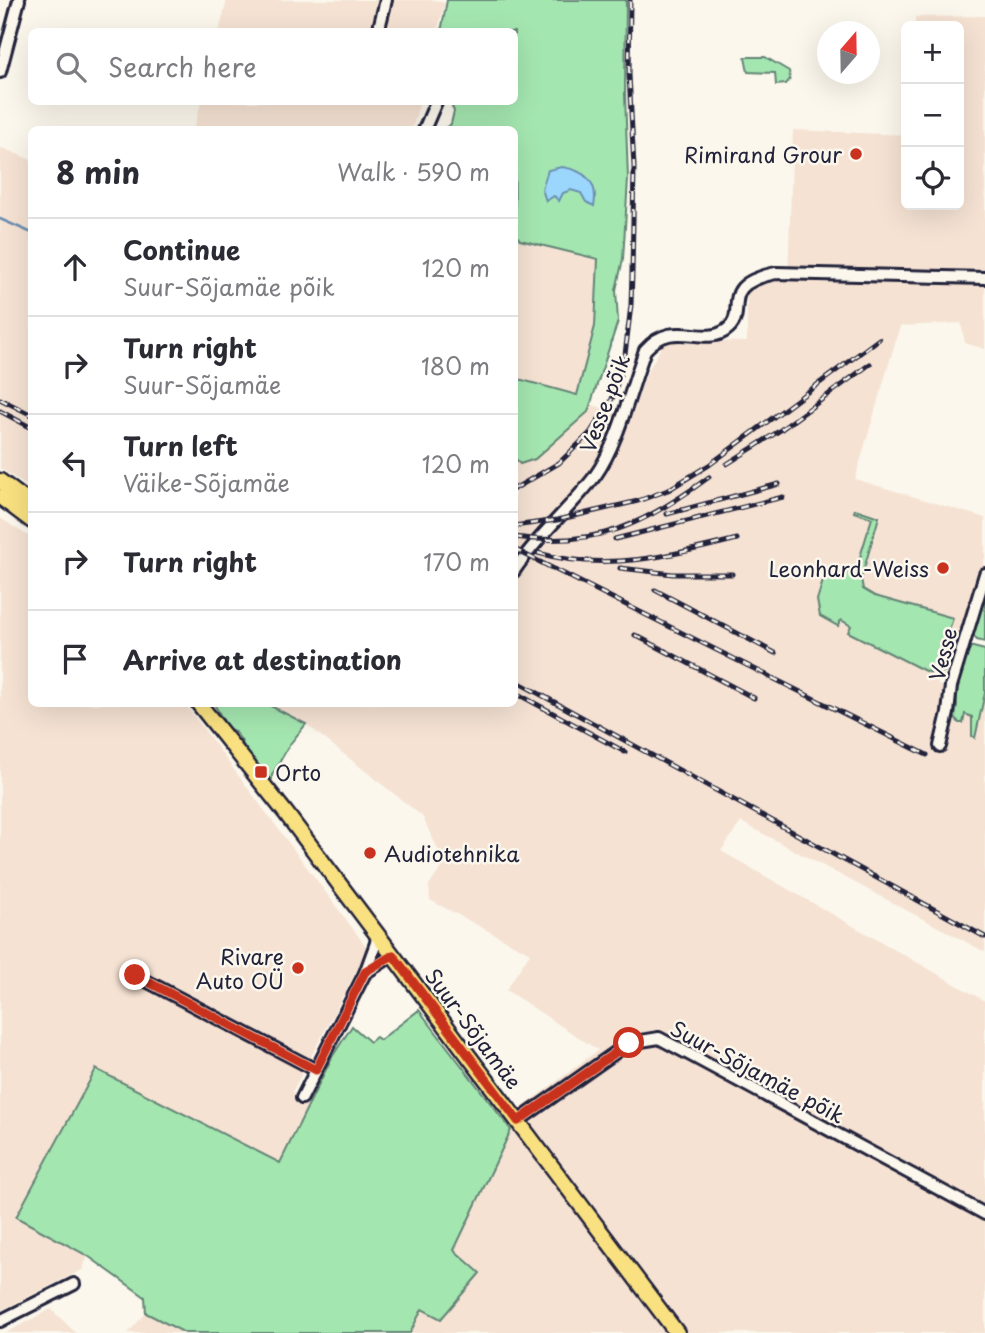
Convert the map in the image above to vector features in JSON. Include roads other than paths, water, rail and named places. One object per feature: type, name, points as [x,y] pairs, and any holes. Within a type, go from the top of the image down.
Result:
[{"type":"main road","points":[[0,481],[28,502]]},
{"type":"main road","points":[[0,497],[28,518]]},
{"type":"main road","name":"Suur-Sõjamäe","points":[[201,707],[393,955],[677,1333]]},
{"type":"main road","name":"Suur-Sõjamäe","points":[[213,707],[236,749]]},
{"type":"street","points":[[0,72],[19,0]]},
{"type":"street","points":[[379,28],[386,0]]},
{"type":"street","points":[[426,126],[435,105]]},
{"type":"street","name":"Vesse põik","points":[[518,565],[596,474],[609,450],[645,350],[654,340],[667,335],[717,335],[727,330],[736,318],[737,295],[744,284],[758,276],[776,272],[985,278]]},
{"type":"street","name":"Vesse","points":[[940,746],[951,686],[985,574]]},
{"type":"street","points":[[302,1098],[365,972],[374,952],[377,934]]},
{"type":"street","points":[[365,972],[393,955]]},
{"type":"street","points":[[135,975],[316,1070]]},
{"type":"street","name":"Suur-Sõjamäe põik","points":[[518,1121],[629,1043],[659,1038],[985,1214]]},
{"type":"street","points":[[0,1321],[74,1284]]},
{"type":"water","points":[[562,167],[577,171],[588,179],[594,190],[594,206],[586,202],[581,193],[571,190],[563,193],[559,201],[554,196],[546,201],[542,189],[548,170]]},
{"type":"waterway","points":[[0,219],[28,231]]},
{"type":"railway","points":[[518,487],[559,463],[590,433],[612,399],[624,363],[631,305],[634,167],[629,75],[630,0]]},
{"type":"railway","points":[[518,525],[557,520],[638,501],[668,490],[709,465],[879,339]]},
{"type":"railway","points":[[727,464],[779,431],[870,364]]},
{"type":"railway","points":[[0,399],[28,413]]},
{"type":"railway","points":[[0,411],[28,426]]},
{"type":"railway","points":[[518,537],[570,539],[595,536],[618,529],[663,508],[709,477]]},
{"type":"railway","points":[[667,514],[779,484]]},
{"type":"railway","points":[[615,539],[783,497]]},
{"type":"railway","points":[[538,553],[563,559],[613,561],[663,556],[737,539]]},
{"type":"railway","points":[[518,551],[927,755]]},
{"type":"railway","points":[[620,568],[673,574],[732,574]]},
{"type":"railway","points":[[655,590],[775,653]]},
{"type":"railway","points":[[635,635],[754,698]]},
{"type":"railway","points":[[518,682],[985,937]]},
{"type":"railway","points":[[518,694],[625,752]]},
{"type":"place","name":"Rimirand Grour","points":[[856,154]]},
{"type":"place","name":"Leonhard-Weiss","points":[[943,568]]},
{"type":"place","name":"Orto","points":[[261,772]]},
{"type":"place","name":"Audiotehnika","points":[[370,853]]},
{"type":"place","name":"Rivare Auto OÜ","points":[[298,968]]}]
